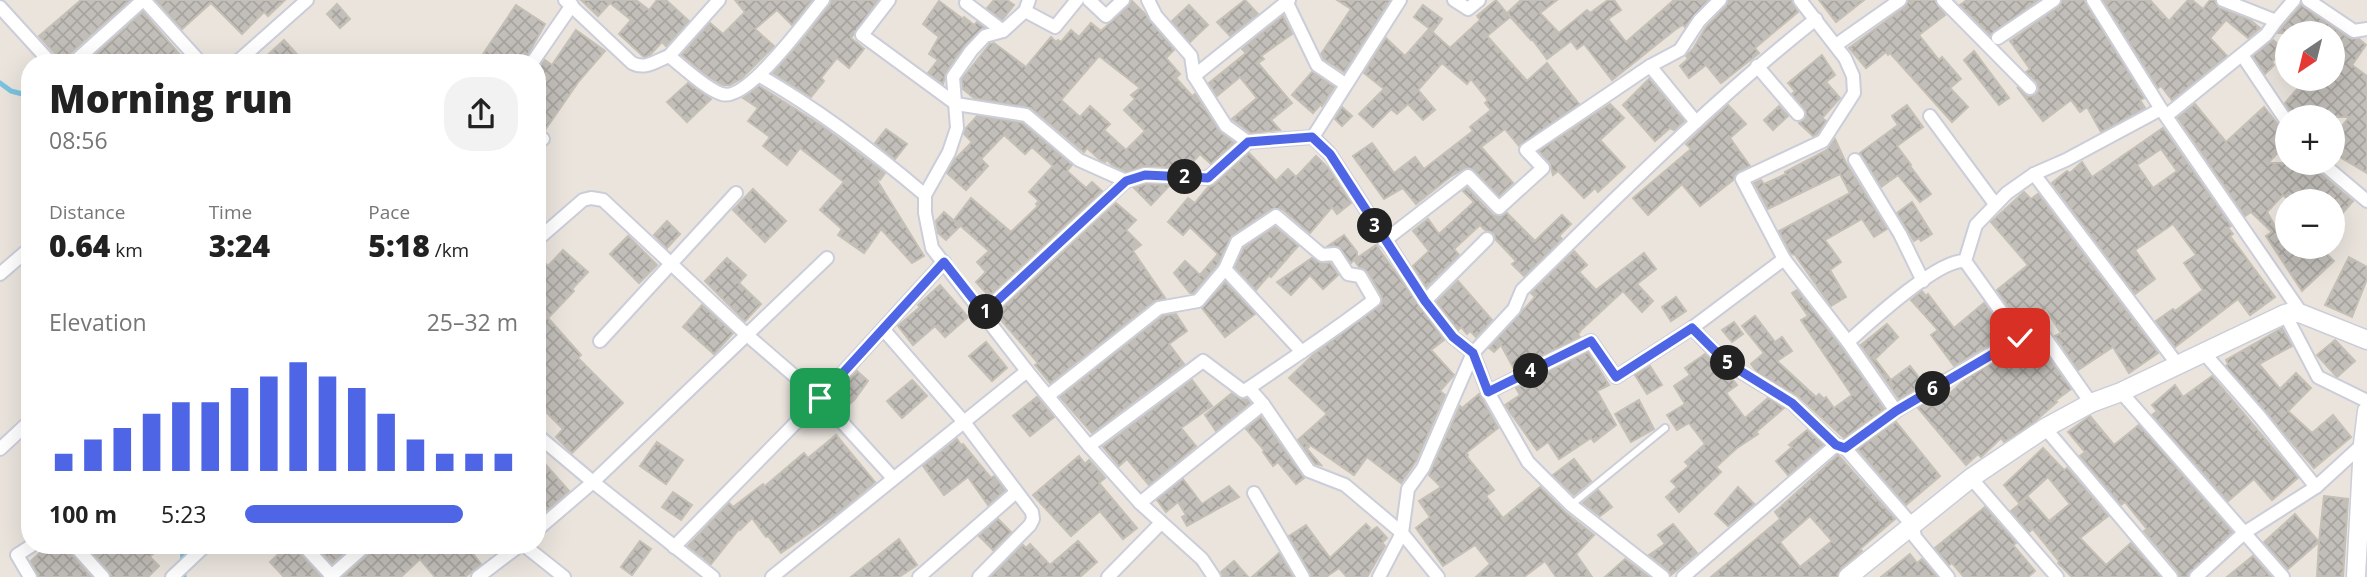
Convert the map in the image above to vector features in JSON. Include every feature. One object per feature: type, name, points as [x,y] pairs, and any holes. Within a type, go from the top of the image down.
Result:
[{"type":"main road","points":[[1848,577],[1971,478],[2045,428],[2091,402],[2121,392],[2203,352],[2293,314],[2367,340]]},
{"type":"main road","points":[[2356,577],[2367,411]]},
{"type":"street","points":[[83,54],[144,0],[193,54]]},
{"type":"street","points":[[246,54],[307,0]]},
{"type":"street","points":[[537,54],[568,2],[632,63],[645,66],[669,56],[719,0]]},
{"type":"street","points":[[669,56],[721,94],[735,94],[760,76],[823,0]]},
{"type":"street","points":[[888,0],[862,35],[956,104],[1026,115],[1079,160],[1126,181]]},
{"type":"street","points":[[1077,0],[1055,27],[1027,5],[1003,31],[985,36],[953,77],[957,128],[925,195],[925,213],[932,248],[1089,446],[1140,503],[1202,558],[1214,577]]},
{"type":"street","points":[[1088,0],[1106,16],[1123,0]]},
{"type":"street","points":[[1149,0],[1156,16],[1191,56],[1194,76],[1226,126],[1248,142]]},
{"type":"street","points":[[1312,137],[1400,0]]},
{"type":"street","points":[[1454,0],[1468,9],[1479,0]]},
{"type":"street","points":[[1384,241],[1468,176],[1499,208],[1543,168],[1526,150],[1650,66],[1680,50],[1699,21],[1720,0]]},
{"type":"street","points":[[1800,0],[1845,58],[1853,76],[1854,93],[1822,141],[1742,179],[1784,259],[1848,342],[1896,411]]},
{"type":"street","points":[[1943,0],[2030,88]]},
{"type":"street","points":[[1998,38],[2054,0]]},
{"type":"street","points":[[2094,0],[2293,314],[2318,377],[2367,401]]},
{"type":"street","points":[[2223,0],[2276,21],[2294,0]]},
{"type":"street","points":[[2308,0],[2354,31],[2367,29]]},
{"type":"street","points":[[1194,76],[1288,1],[1317,65],[1345,84]]},
{"type":"street","points":[[1836,45],[1898,1]]},
{"type":"street","points":[[966,3],[1003,31]]},
{"type":"street","points":[[0,7],[43,54]]},
{"type":"street","points":[[1379,577],[1402,533],[1408,489],[1423,468],[1473,353],[1514,309],[1522,290],[1696,122],[1757,66],[1816,19]]},
{"type":"street","points":[[1965,261],[1976,225],[1995,204],[2034,174],[2164,112],[2242,55],[2266,35],[2275,22]]},
{"type":"street","points":[[2242,55],[2276,105]]},
{"type":"street","points":[[1650,66],[1696,122]]},
{"type":"street","points":[[1757,66],[1798,114]]},
{"type":"street","points":[[760,76],[843,128],[925,195]]},
{"type":"street","points":[[1930,116],[1995,204]]},
{"type":"street","points":[[984,313],[1126,181],[1145,175],[1208,178],[1248,142],[1312,137],[1330,154],[1425,301],[1453,337],[1473,353],[1488,392],[1528,462],[1570,505],[1662,577]]},
{"type":"street","points":[[1855,160],[1900,234],[1923,281]]},
{"type":"street","points":[[2034,174],[2178,365]]},
{"type":"street","points":[[2336,175],[2367,201]]},
{"type":"street","points":[[600,341],[736,193]]},
{"type":"street","points":[[546,232],[583,200],[603,200],[747,335],[820,398],[893,478]]},
{"type":"street","points":[[1049,395],[1159,308],[1198,300],[1225,269],[1237,242],[1276,216],[1322,255],[1335,254],[1348,274],[1360,276],[1374,300],[1242,391],[1203,361],[1089,446]]},
{"type":"street","points":[[1425,301],[1487,239]]},
{"type":"street","points":[[0,275],[21,258]]},
{"type":"street","points":[[546,522],[593,482],[827,258]]},
{"type":"street","points":[[1488,392],[1591,341],[1616,377],[1692,328],[1784,259]]},
{"type":"street","points":[[1848,342],[1896,299],[1951,262],[1965,261]]},
{"type":"street","points":[[1965,261],[2020,338]]},
{"type":"street","points":[[674,547],[820,398],[944,262]]},
{"type":"street","points":[[1225,269],[1302,352]]},
{"type":"street","points":[[1683,577],[1841,447],[2037,326],[2091,402]]},
{"type":"street","points":[[1692,328],[1726,362],[1792,403],[1841,447],[1913,526],[1915,537],[1948,577]]},
{"type":"street","points":[[883,329],[964,422],[1015,493],[1032,512],[1033,519],[979,577]]},
{"type":"street","points":[[2203,352],[2260,417],[2316,488]]},
{"type":"street","points":[[772,577],[1027,371]]},
{"type":"street","points":[[1249,388],[1309,471],[1345,485],[1402,533],[1438,577]]},
{"type":"street","points":[[2121,392],[2283,577]]},
{"type":"street","points":[[1140,503],[1263,404]]},
{"type":"street","points":[[2045,428],[2171,577]]},
{"type":"street","points":[[0,449],[21,429]]},
{"type":"street","points":[[546,443],[713,577]]},
{"type":"street","points":[[2196,577],[2244,533],[2316,488],[2363,444]]},
{"type":"street","points":[[1971,478],[2057,577]]},
{"type":"street","points":[[919,577],[1015,493]]},
{"type":"street","points":[[1254,493],[1303,577]]},
{"type":"street","points":[[1108,577],[1161,523]]},
{"type":"street","points":[[21,552],[17,555],[30,577]]},
{"type":"street","points":[[82,554],[103,577]]},
{"type":"street","points":[[172,577],[196,554]]},
{"type":"street","points":[[311,554],[331,576],[356,554]]},
{"type":"street","points":[[478,577],[508,554]]},
{"type":"street","points":[[535,554],[564,577]]},
{"type":"lane","points":[[1570,505],[1665,428]]},
{"type":"building","points":[[81,0],[130,0],[69,54],[56,54],[39,36]]},
{"type":"building","points":[[156,0],[285,0],[268,16],[264,12],[242,34],[211,3],[182,29]]},
{"type":"building","points":[[581,0],[636,0],[649,10],[657,0],[666,0],[689,21],[666,46],[662,42],[650,55],[644,57],[619,34],[631,20],[610,3],[598,16]]},
{"type":"building","points":[[735,0],[812,0],[792,25],[777,10],[755,29],[774,46],[741,79],[730,85],[723,85],[707,76],[682,55],[710,23],[723,34],[745,12]]},
{"type":"building","points":[[832,0],[878,0],[851,38],[864,49],[849,68],[837,58],[821,78],[824,81],[811,97],[773,73],[804,38]]},
{"type":"building","points":[[994,0],[1007,0],[1014,5],[1002,20],[987,8]]},
{"type":"building","points":[[1245,0],[1258,14],[1230,36],[1217,22]]},
{"type":"building","points":[[1337,0],[1390,0],[1344,72],[1321,54],[1351,9]]},
{"type":"building","points":[[1496,0],[1510,17],[1487,36],[1527,81],[1547,63],[1579,104],[1519,146],[1505,129],[1481,147],[1513,183],[1499,196],[1474,170],[1467,167],[1416,204],[1403,188],[1384,199],[1353,156],[1372,143],[1394,173],[1415,157],[1424,169],[1473,131],[1470,127],[1491,110],[1485,103],[1488,100],[1471,79],[1467,84],[1442,63],[1418,90],[1435,110],[1423,120],[1408,104],[1397,114],[1391,109],[1373,127],[1359,114],[1384,89],[1364,73],[1386,38],[1405,56],[1429,29],[1450,48],[1480,20],[1477,16]]},
{"type":"building","points":[[1521,0],[1557,0],[1540,13],[1559,33],[1587,10],[1590,13],[1608,0],[1614,0],[1621,10],[1608,19],[1626,42],[1674,0],[1708,0],[1685,27],[1683,25],[1676,29],[1612,80],[1584,44],[1577,49],[1571,41],[1547,59],[1507,13]]},
{"type":"building","points":[[1729,0],[1791,0],[1798,12],[1755,48],[1759,53],[1721,83],[1706,65],[1689,78],[1680,66],[1688,59],[1686,56],[1706,27]]},
{"type":"building","points":[[1819,0],[1864,0],[1836,22]]},
{"type":"building","points":[[1909,0],[1934,0],[1945,15],[1919,35],[1939,60],[1942,57],[1961,79],[1950,88],[1968,107],[1952,122],[1890,53],[1888,55],[1886,52],[1866,68],[1849,48],[1905,7]]},
{"type":"building","points":[[1967,0],[2038,0],[1990,35],[1960,5]]},
{"type":"building","points":[[2063,0],[2084,0],[2144,98],[2140,100],[2145,108],[2101,132],[2087,107],[2080,112],[2071,100],[2043,121],[2017,87],[2028,97],[2036,95],[2039,90],[2037,82],[2026,72],[2030,69],[2010,41],[2059,7]]},
{"type":"building","points":[[2103,0],[2150,0],[2169,21],[2188,0],[2203,9],[2210,0],[2214,0],[2219,8],[2250,20],[2260,28],[2248,38],[2226,20],[2210,38],[2227,56],[2172,100],[2161,86],[2158,88]]},
{"type":"building","points":[[939,1],[963,19],[964,17],[974,25],[977,22],[984,27],[964,46],[946,72],[943,84],[928,73],[938,60],[929,54],[939,37],[923,24]]},
{"type":"building","points":[[1132,1],[1174,50],[1166,58],[1180,74],[1176,78],[1192,96],[1195,94],[1219,131],[1234,143],[1211,164],[1200,154],[1187,168],[1145,166],[1127,172],[1107,160],[1100,160],[1087,148],[1084,152],[1031,108],[974,98],[963,89],[962,79],[990,44],[994,43],[1026,67],[1051,37],[1056,42],[1061,42],[1071,30],[1079,37],[1091,23],[1101,31]],"holes":[[[1099,56],[1140,88],[1131,95],[1135,99],[1124,110],[1145,131],[1126,150],[1104,130],[1110,124],[1090,106],[1080,117],[1061,100]]]},
{"type":"building","points":[[337,4],[350,19],[340,28],[327,14]]},
{"type":"building","points":[[516,5],[545,24],[528,54],[483,54]]},
{"type":"building","points":[[1189,5],[1208,25],[1190,42],[1172,21]]},
{"type":"building","points":[[1423,5],[1442,19],[1433,31],[1414,17]]},
{"type":"building","points":[[2301,5],[2324,21],[2288,21]]},
{"type":"building","points":[[143,12],[179,54],[96,54]]},
{"type":"building","points":[[1283,16],[1292,34],[1261,56],[1264,59],[1258,63],[1292,103],[1271,120],[1280,130],[1251,133],[1232,119],[1257,98],[1240,77],[1217,96],[1209,83],[1246,53],[1242,49]]},
{"type":"building","points":[[576,30],[605,51],[579,81],[546,129],[546,61],[552,65]]},
{"type":"building","points":[[2345,35],[2359,39],[2366,45],[2352,65],[2367,76],[2367,173],[2345,160],[2345,122],[2349,117],[2345,117],[2345,105],[2285,103],[2296,91],[2345,91]]},
{"type":"building","points":[[284,40],[297,54],[269,54]]},
{"type":"building","points":[[2273,40],[2275,42],[2275,59],[2272,62],[2274,65],[2265,74],[2253,56]]},
{"type":"building","points":[[1974,51],[2009,98],[1999,105],[1964,60]]},
{"type":"building","points":[[1822,55],[1835,75],[1826,82],[1840,98],[1822,118],[1826,121],[1813,136],[1799,123],[1806,118],[1806,112],[1792,94],[1795,91],[1788,83]]},
{"type":"building","points":[[1312,72],[1334,87],[1322,106],[1321,104],[1313,113],[1292,95]]},
{"type":"building","points":[[1649,79],[1684,121],[1674,130],[1670,128],[1655,141],[1623,105]]},
{"type":"building","points":[[688,83],[711,99],[687,122],[667,102]]},
{"type":"building","points":[[759,86],[822,126],[885,173],[880,180],[875,177],[924,256],[912,263],[881,229],[864,253],[838,235],[842,229],[820,210],[844,182],[800,148],[787,165],[763,146],[770,137],[748,121],[758,108],[743,98]]},
{"type":"building","points":[[1610,104],[1624,118],[1600,140],[1625,167],[1598,192],[1595,188],[1584,198],[1558,171],[1553,175],[1550,163],[1539,151]]},
{"type":"building","points":[[2195,104],[2226,142],[2264,107],[2275,121],[2275,156],[2268,163],[2275,163],[2275,175],[2322,175],[2339,189],[2275,189],[2275,204],[2267,212],[2275,226],[2275,250],[2266,236],[2272,232],[2251,212],[2245,216],[2178,118]]},
{"type":"building","points":[[1728,105],[1746,124],[1730,138],[1750,166],[1738,171],[1733,180],[1700,206],[1682,184],[1648,215],[1633,198],[1691,149],[1686,144]]},
{"type":"building","points":[[1907,105],[1923,127],[1897,146],[1931,194],[1920,202],[1898,175],[1881,187],[1860,153],[1898,125],[1892,116]]},
{"type":"building","points":[[1779,106],[1788,116],[1773,130],[1764,120]]},
{"type":"building","points":[[1342,107],[1352,116],[1342,126],[1335,119]]},
{"type":"building","points":[[977,116],[1022,123],[1072,165],[1067,171],[1086,188],[1092,182],[1102,191],[989,296],[976,282],[986,272],[977,262],[989,251],[954,220],[971,198],[1011,232],[1038,206],[1036,204],[1039,201],[1029,192],[1053,166],[1032,147],[1025,154],[1004,135],[981,159],[988,166],[966,190],[947,173],[954,160],[972,142],[964,134]]},
{"type":"building","points":[[2163,128],[2231,226],[2228,228],[2233,234],[2230,236],[2275,297],[2250,315],[2238,299],[2175,347],[2156,321],[2173,309],[2175,311],[2203,290],[2184,263],[2196,255],[2173,224],[2135,250],[2155,279],[2135,294],[2052,183],[2067,171],[2070,173],[2082,162],[2092,177]],"holes":[[[2161,149],[2177,171],[2153,188],[2137,165]]]},
{"type":"building","points":[[886,129],[907,144],[895,159],[875,143]]},
{"type":"building","points":[[1835,139],[1846,163],[1887,229],[1874,237],[1862,219],[1825,240],[1841,262],[1830,270],[1846,297],[1831,306],[1795,255],[1791,254],[1779,231],[1850,193],[1840,174],[1768,209],[1754,183],[1761,180],[1764,184],[1786,174],[1785,172],[1827,150]]},
{"type":"building","points":[[1249,153],[1276,181],[1288,169],[1296,177],[1316,156],[1328,168],[1351,203],[1337,214],[1332,207],[1310,233],[1282,209],[1271,209],[1232,235],[1218,264],[1193,293],[1190,293],[1174,273],[1185,261],[1200,275],[1218,254],[1190,227],[1183,235],[1168,222],[1188,198],[1195,203],[1208,187],[1214,185]]},
{"type":"building","points":[[1146,184],[1170,185],[1151,205],[1134,188]]},
{"type":"building","points":[[1467,188],[1493,215],[1500,217],[1507,213],[1535,241],[1562,215],[1571,224],[1559,236],[1562,239],[1524,276],[1512,264],[1516,261],[1496,240],[1494,233],[1480,225],[1454,249],[1459,255],[1426,287],[1413,266],[1429,251],[1413,231],[1428,219],[1439,234],[1474,202],[1463,191]]},
{"type":"building","points":[[753,189],[786,221],[765,242],[733,210]]},
{"type":"building","points":[[2024,192],[2031,199],[2038,194],[2158,353],[2129,373],[2113,347],[2078,370],[2055,336],[2061,333],[2046,310],[2021,325],[1997,290],[2028,265],[1991,222]]},
{"type":"building","points":[[2345,194],[2353,201],[2345,210]]},
{"type":"building","points":[[1912,202],[1932,234],[1921,241],[1919,238],[1914,241],[1897,213]]},
{"type":"building","points":[[1116,203],[1136,220],[1126,230],[1141,245],[1133,251],[1165,298],[1154,301],[1050,383],[1035,365],[1038,363],[996,314]]},
{"type":"building","points":[[944,212],[960,226],[946,240],[938,233],[936,221]]},
{"type":"building","points":[[667,221],[680,234],[667,248],[654,235]]},
{"type":"building","points":[[1275,227],[1298,246],[1256,290],[1235,267],[1244,248]]},
{"type":"building","points":[[1344,235],[1357,252],[1357,257],[1351,263],[1339,247],[1328,246]]},
{"type":"building","points":[[628,236],[657,265],[639,283],[610,254]]},
{"type":"building","points":[[1376,245],[1444,340],[1431,350],[1454,375],[1440,391],[1445,395],[1416,461],[1401,483],[1367,457],[1354,475],[1303,440],[1321,465],[1315,464],[1298,440],[1327,414],[1289,378],[1313,355],[1382,304],[1382,296],[1368,272],[1354,260]]},
{"type":"building","points":[[563,250],[588,272],[548,318],[581,355],[578,358],[623,403],[572,453],[556,437],[563,429],[546,412],[546,264],[548,266]]},
{"type":"building","points":[[1574,251],[1587,265],[1579,272],[1596,290],[1644,253],[1656,269],[1637,284],[1653,301],[1642,312],[1623,291],[1581,330],[1578,335],[1580,337],[1514,369],[1501,345],[1494,352],[1489,348],[1535,297],[1531,293]]},
{"type":"building","points":[[2349,257],[2367,267],[2367,279],[2352,317],[2325,305]]},
{"type":"building","points":[[727,258],[746,275],[739,283],[761,304],[745,321],[705,281]]},
{"type":"building","points":[[1312,258],[1322,264],[1330,263],[1338,275],[1323,289],[1310,275],[1291,295],[1277,282]]},
{"type":"building","points":[[2281,259],[2334,261],[2302,291]]},
{"type":"building","points":[[1458,281],[1492,320],[1476,337],[1470,331],[1467,334],[1461,327],[1458,330],[1437,302]]},
{"type":"building","points":[[1225,282],[1255,314],[1225,337],[1202,308]]},
{"type":"building","points":[[940,285],[968,317],[945,337],[935,326],[913,345],[898,326]]},
{"type":"building","points":[[1797,290],[1884,409],[1844,438],[1798,396],[1757,372],[1751,364],[1764,353],[1742,326],[1755,316],[1775,342],[1782,337],[1792,351],[1777,361],[1816,397],[1819,394],[1824,399],[1826,397],[1834,408],[1852,395],[1801,320],[1808,316],[1792,293]]},
{"type":"building","points":[[1922,291],[1926,296],[1928,294],[1954,328],[1984,303],[2007,334],[1954,366],[1931,335],[1938,330],[1911,300]]},
{"type":"building","points":[[1676,297],[1686,311],[1671,321],[1662,307]]},
{"type":"building","points":[[702,305],[733,333],[714,354],[683,327]]},
{"type":"building","points":[[1176,314],[1187,331],[1169,344],[1184,364],[1092,433],[1060,397],[1163,316]]},
{"type":"building","points":[[1734,322],[1743,334],[1732,342],[1722,330]]},
{"type":"building","points":[[1887,324],[1898,337],[1875,359],[1891,380],[1910,366],[1924,384],[1899,399],[1861,345]]},
{"type":"building","points":[[2282,328],[2292,346],[2259,364],[2280,389],[2296,373],[2311,388],[2288,411],[2312,433],[2333,415],[2351,437],[2314,468],[2226,366],[2226,360]]},
{"type":"building","points":[[2031,340],[2040,346],[2071,389],[2034,422],[2004,442],[2001,438],[1981,457],[1978,454],[1966,465],[1918,408],[1934,398],[1939,404],[1964,380]]},
{"type":"building","points":[[2335,340],[2355,361],[2337,377],[2317,355]]},
{"type":"building","points":[[986,342],[1007,368],[992,381],[969,356]]},
{"type":"building","points":[[1588,352],[1609,385],[1597,391],[1616,425],[1594,442],[1591,438],[1559,459],[1548,442],[1537,450],[1505,405],[1520,395],[1516,388]]},
{"type":"building","points":[[1705,354],[1737,385],[1726,393],[1745,418],[1768,398],[1784,408],[1756,432],[1758,434],[1716,467],[1721,472],[1679,512],[1666,497],[1677,487],[1671,481],[1689,466],[1685,462],[1705,444],[1689,423],[1677,430],[1667,415],[1685,404],[1674,386],[1690,375],[1685,368]]},
{"type":"building","points":[[1650,366],[1662,385],[1647,394],[1635,375]]},
{"type":"building","points":[[857,371],[868,381],[843,410],[832,398]]},
{"type":"building","points":[[2212,376],[2298,478],[2272,500],[2254,479],[2228,501],[2152,415],[2157,411],[2152,405],[2175,385],[2183,397]]},
{"type":"building","points":[[912,380],[927,396],[902,418],[887,401]]},
{"type":"building","points":[[1192,380],[1212,406],[1181,428],[1196,446],[1149,485],[1127,459],[1119,466],[1103,447]]},
{"type":"building","points":[[1232,393],[1250,403],[1216,431],[1205,415]]},
{"type":"building","points":[[1479,394],[1498,428],[1466,453],[1494,490],[1486,496],[1503,518],[1540,487],[1594,535],[1576,554],[1592,577],[1556,577],[1545,561],[1524,577],[1476,577],[1490,564],[1475,545],[1443,566],[1416,528],[1430,517],[1419,501],[1441,487],[1429,475],[1460,406],[1462,408]]},
{"type":"building","points":[[1037,397],[1054,417],[1030,436],[1013,416]]},
{"type":"building","points":[[1639,400],[1654,429],[1631,442],[1615,414]]},
{"type":"building","points":[[2090,416],[2114,445],[2139,425],[2232,532],[2186,577],[2180,577],[2125,502],[2121,505],[2080,456],[2085,452],[2068,432]]},
{"type":"building","points":[[1261,417],[1304,478],[1296,484],[1278,462],[1273,466],[1264,450],[1246,429]]},
{"type":"building","points":[[1896,422],[1940,476],[1906,505],[1858,449]]},
{"type":"building","points":[[1807,430],[1823,445],[1788,475],[1776,461],[1792,447],[1789,445]]},
{"type":"building","points":[[836,435],[875,482],[839,512],[781,553],[752,518],[739,529],[711,564],[688,546],[729,503],[733,507],[763,484],[765,486],[804,453],[808,458]]},
{"type":"building","points":[[957,439],[1005,490],[988,505],[968,477],[944,495],[923,466]]},
{"type":"building","points":[[657,442],[683,460],[666,484],[640,466]]},
{"type":"building","points":[[2043,448],[2064,470],[2067,468],[2108,516],[2080,538],[2106,565],[2131,543],[2160,577],[2072,577],[2033,529],[2029,532],[2011,511],[2028,497],[2049,521],[2070,504],[2048,477],[2019,503],[2004,485]]},
{"type":"building","points":[[1838,455],[1895,519],[1841,568],[1837,577],[1711,577],[1780,519],[1775,512]],"holes":[[[1810,516],[1832,541],[1800,567],[1780,542]]]},
{"type":"building","points":[[1079,456],[1085,464],[1089,460],[1105,478],[1099,483],[1137,528],[1123,539],[1100,511],[1071,536],[1033,495]]},
{"type":"building","points":[[1574,459],[1591,481],[1574,495],[1553,475]]},
{"type":"building","points":[[546,465],[569,491],[546,510]]},
{"type":"building","points":[[1183,479],[1202,504],[1229,486],[1239,497],[1187,526],[1182,517],[1186,515],[1178,502],[1166,512],[1157,500]]},
{"type":"building","points":[[1738,487],[1754,504],[1728,526],[1715,514]]},
{"type":"building","points":[[1598,490],[1612,507],[1600,516],[1583,503]]},
{"type":"building","points":[[673,492],[692,505],[681,520],[662,507]]},
{"type":"building","points":[[2324,496],[2348,499],[2343,577],[2317,576]]},
{"type":"building","points":[[1985,507],[2016,543],[2013,545],[2035,571],[2028,577],[1964,577],[1952,563],[1949,565],[1935,548]]},
{"type":"building","points":[[2295,514],[2319,542],[2288,569],[2264,542]]},
{"type":"building","points":[[998,519],[1011,532],[993,550],[979,536]]},
{"type":"building","points":[[1366,524],[1370,528],[1366,534],[1377,527],[1387,538],[1382,543],[1385,546],[1367,577],[1347,577],[1339,568],[1326,577],[1312,577],[1289,536],[1306,525],[1330,558]]},
{"type":"building","points":[[1673,524],[1697,553],[1671,575],[1649,555],[1665,544],[1658,535]]},
{"type":"building","points":[[899,539],[917,565],[899,577],[851,577]]},
{"type":"building","points":[[640,541],[651,549],[632,575],[621,567]]},
{"type":"building","points":[[1078,541],[1097,562],[1080,577],[991,577],[1023,545],[1026,548],[1030,544],[1050,565]]},
{"type":"building","points":[[1279,553],[1293,577],[1252,577]]},
{"type":"building","points":[[38,554],[71,554],[91,577],[39,577],[31,561]]},
{"type":"building","points":[[94,554],[153,554],[150,557],[159,566],[148,577],[112,577]]},
{"type":"building","points":[[278,554],[300,554],[321,577],[284,577],[270,562]]},
{"type":"building","points":[[324,554],[343,554],[332,563]]},
{"type":"building","points":[[370,554],[473,554],[481,564],[465,577],[435,577],[420,559],[401,577],[343,577]]},
{"type":"building","points":[[1910,554],[1917,563],[1922,559],[1936,576],[1881,577]]},
{"type":"building","points":[[2253,556],[2271,577],[2227,577]]},
{"type":"building","points":[[1625,559],[1649,577],[1605,577]]},
{"type":"building","points":[[1234,561],[1248,577],[1223,577],[1221,572]]},
{"type":"waterway","points":[[0,83],[11,91],[21,94]]},
{"type":"waterway","points":[[183,554],[184,577]]},
{"type":"route","points":[[820,398],[944,262],[984,313],[1126,181],[1145,175],[1208,178],[1248,142],[1289,138],[1312,137],[1330,154],[1425,301],[1453,337],[1473,353],[1488,392],[1591,341],[1616,377],[1692,328],[1726,362],[1792,403],[1836,445],[1845,448],[1896,411],[2020,338]]}]
